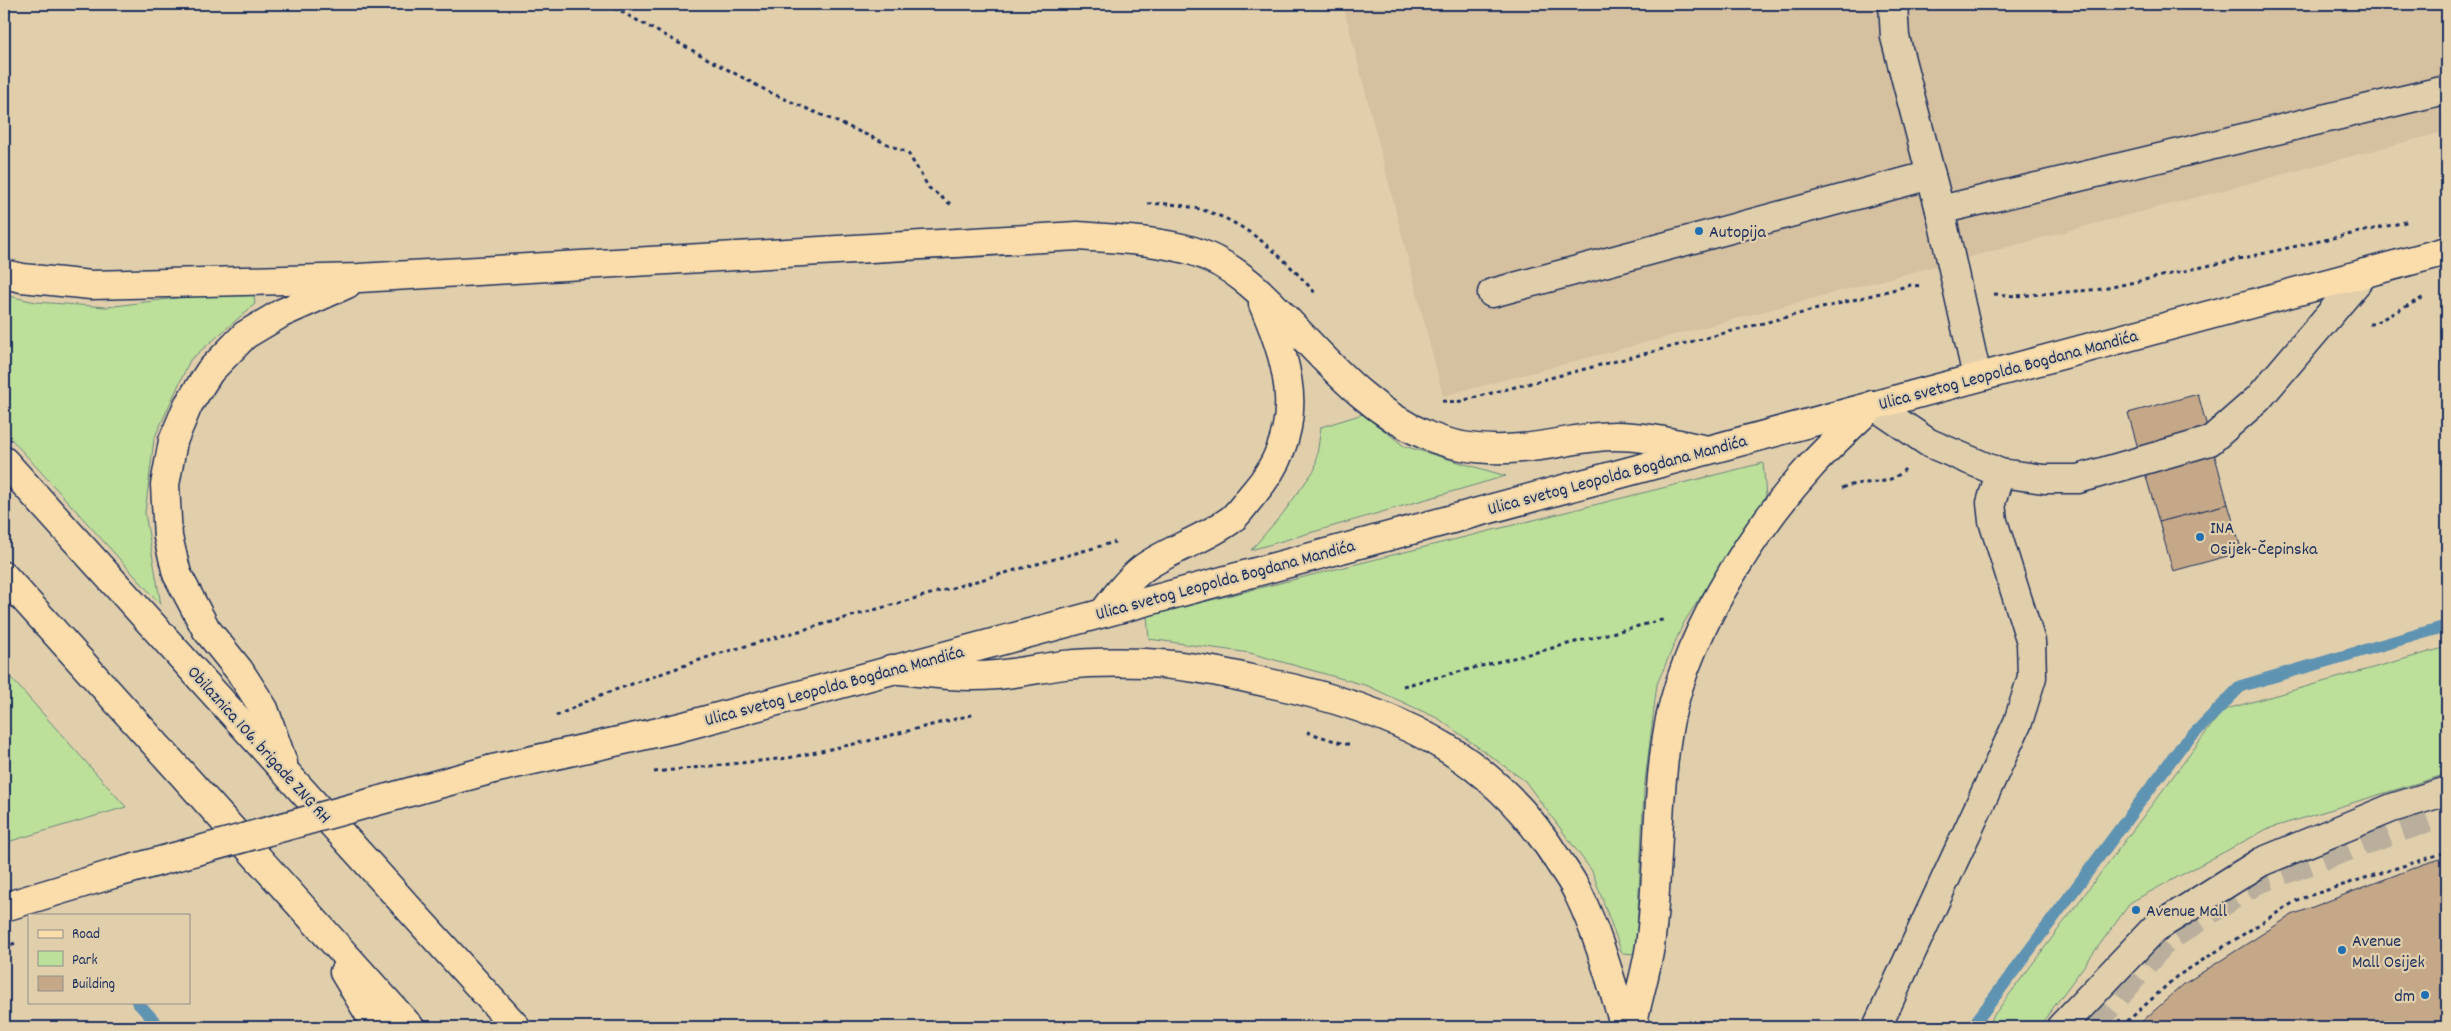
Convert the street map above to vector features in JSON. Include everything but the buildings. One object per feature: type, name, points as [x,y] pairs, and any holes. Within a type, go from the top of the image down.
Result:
[{"type":"main road","points":[[4,274],[22,278],[91,285],[359,278],[1077,236],[1156,243],[1195,251],[1230,269],[1256,287],[1352,386],[1389,417],[1430,437],[1476,448],[1522,448],[1570,440],[1616,436],[1708,450]]},
{"type":"main road","name":"Ulica svetog Leopolda Bogdana Mandića","points":[[4,907],[113,874],[493,769],[677,728],[2447,251]]},
{"type":"main road","points":[[287,773],[264,709],[239,670],[206,629],[177,574],[168,538],[165,485],[173,441],[188,405],[210,371],[245,335],[282,312],[359,278]]},
{"type":"main road","points":[[1104,612],[1120,589],[1143,569],[1200,539],[1233,518],[1261,485],[1274,464],[1285,436],[1290,410],[1289,376],[1280,341],[1256,287]]},
{"type":"main road","points":[[1632,1027],[1650,947],[1659,806],[1667,734],[1681,680],[1700,630],[1768,517],[1812,465],[1873,405]]},
{"type":"main road","name":"Obilaznica 106. brigade ZNG RH","points":[[4,462],[516,1027]]},
{"type":"main road","points":[[4,576],[410,1027]]},
{"type":"main road","points":[[891,669],[948,676],[996,675],[1066,664],[1146,663],[1218,671],[1314,694],[1374,712],[1420,732],[1472,765],[1505,792],[1542,835],[1578,892],[1600,945],[1625,1027]]},
{"type":"main road","points":[[324,932],[349,981],[377,1027]]},
{"type":"lane","points":[[1893,4],[1895,37],[1940,210],[1977,377]]},
{"type":"lane","points":[[1940,210],[2441,91]]},
{"type":"lane","points":[[1492,293],[1931,175]]},
{"type":"lane","points":[[1873,405],[1929,443],[2000,473],[2044,479],[2078,480],[2210,441],[2258,399],[2365,273]]},
{"type":"lane","points":[[1877,1027],[2018,722],[2032,677],[2031,642],[1993,522],[1991,503],[2000,473]]},
{"type":"lane","points":[[2061,1027],[2154,929],[2261,862],[2392,808],[2447,791]]},
{"type":"path","points":[[607,4],[769,92],[908,153],[929,188],[952,205],[960,207]]},
{"type":"path","points":[[1142,204],[1162,203],[1213,212],[1258,237],[1292,267],[1317,296]]},
{"type":"path","points":[[2103,289],[2419,219]]},
{"type":"path","points":[[2326,320],[2373,324],[2429,294]]},
{"type":"path","points":[[2121,1027],[2176,977],[2298,899],[2447,852]]},
{"type":"shaded area","name":"Autopija","points":[[1343,4],[2447,4],[2447,131],[1443,396]]},
{"type":"green space","points":[[253,288],[255,304],[190,360],[154,439],[145,513],[161,605],[4,431],[4,295],[36,302],[107,307]]},
{"type":"green space","points":[[1363,414],[1404,446],[1506,476],[1251,550],[1284,512],[1315,469],[1321,427]]},
{"type":"green space","points":[[1763,463],[1766,496],[1683,624],[1657,684],[1644,790],[1636,954],[1622,953],[1592,871],[1525,781],[1439,719],[1368,686],[1250,653],[1149,639],[1147,616]]},
{"type":"green space","points":[[2447,647],[2447,774],[2267,829],[2131,902],[2039,1027],[1985,1027],[2223,710]]},
{"type":"green space","points":[[4,670],[126,807],[4,843]]},
{"type":"waterway","points":[[1972,1027],[2181,747],[2241,686],[2447,626]]},
{"type":"waterway","points":[[139,1004],[160,1027]]},
{"type":"tunnel","points":[[2090,1027],[2163,941],[2255,881],[2447,811]]},
{"type":"place","name":"Autopija","points":[[1699,231]]},
{"type":"place","name":"INA Osijek-Čepinska","points":[[2200,537]]},
{"type":"place","name":"Avenue Mall","points":[[2136,910]]},
{"type":"place","name":"Avenue Mall Osijek","points":[[2342,950]]},
{"type":"place","name":"dm","points":[[2425,995]]}]
